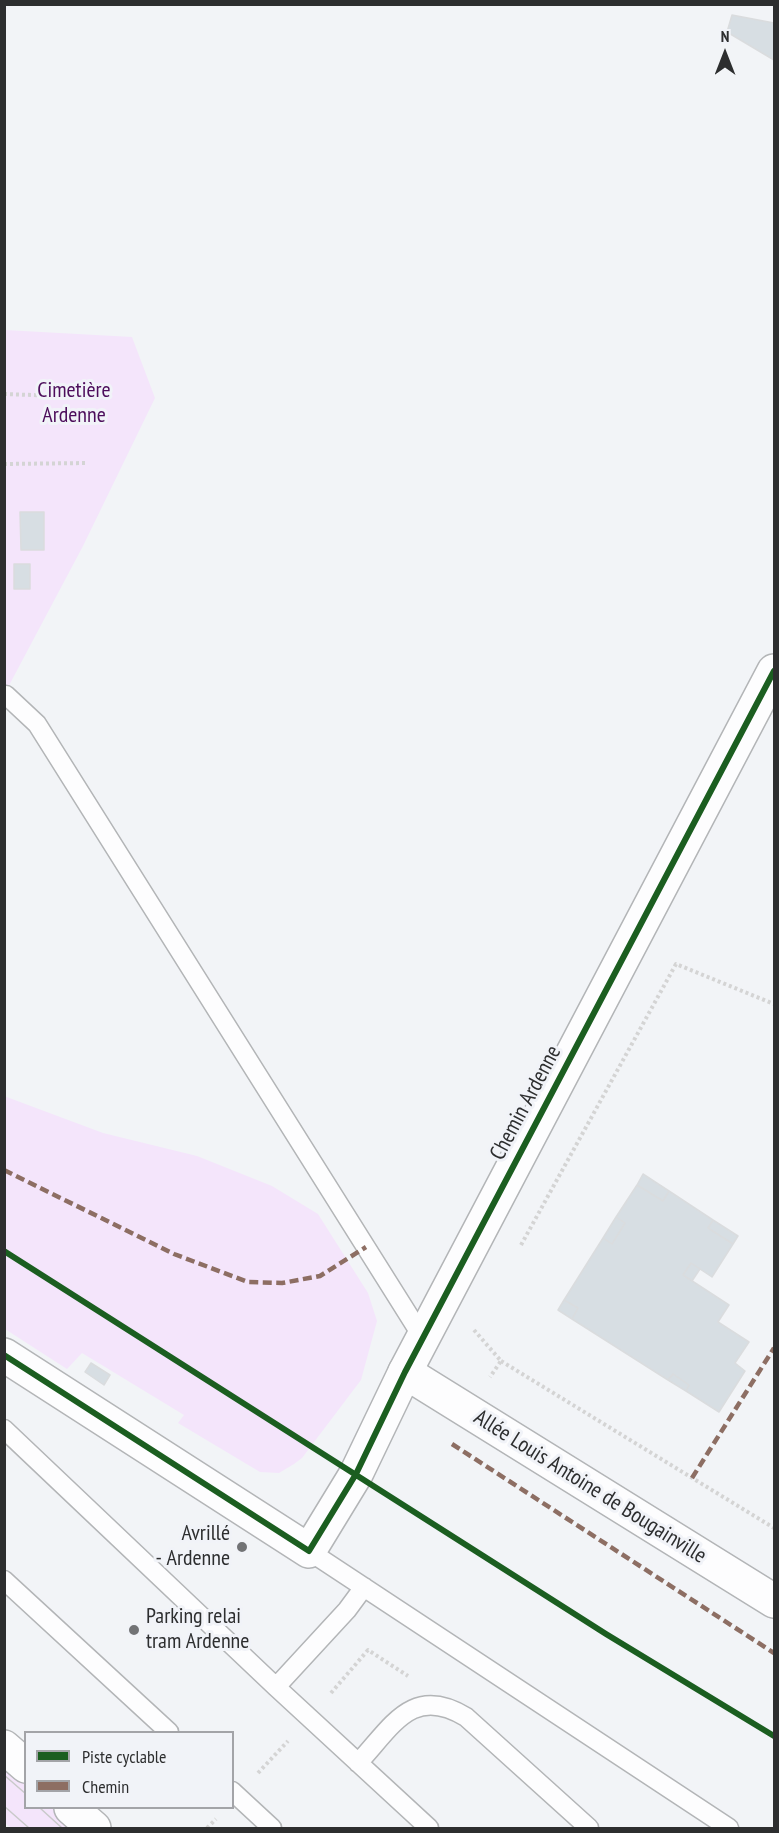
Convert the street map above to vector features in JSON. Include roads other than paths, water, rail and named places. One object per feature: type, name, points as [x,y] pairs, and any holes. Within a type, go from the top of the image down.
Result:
[{"type":"street","name":"Chemin Ardenne","points":[[309,1551],[356,1474],[405,1372],[774,671]]},
{"type":"street","points":[[4,1355],[309,1551]]},
{"type":"street","name":"Allée Louis Antoine de Bougainville","points":[[405,1372],[774,1601]]},
{"type":"street","points":[[4,1747],[24,1764]]},
{"type":"street","points":[[72,1809],[94,1828]]},
{"type":"lane","points":[[6,695],[37,724],[423,1338]]},
{"type":"lane","points":[[4,1429],[276,1687],[429,1828]]},
{"type":"lane","points":[[309,1551],[729,1828]]},
{"type":"lane","points":[[4,1580],[168,1731]]},
{"type":"lane","points":[[276,1687],[347,1611],[364,1587]]},
{"type":"lane","points":[[358,1763],[408,1710],[431,1705],[443,1706],[466,1718],[589,1828]]},
{"type":"lane","points":[[234,1793],[272,1828]]},
{"type":"tram line","points":[[4,1775],[24,1792]]},
{"type":"tram line","points":[[4,1806],[29,1828]]},
{"type":"tram line","points":[[41,1809],[62,1828]]},
{"type":"place","name":"Avrillé - Ardenne","points":[[242,1547]]},
{"type":"place","name":"Parking relai tram Ardenne","points":[[134,1630]]},
{"type":"park label","name":"Cimetière Ardenne","points":[[74,404]]}]
